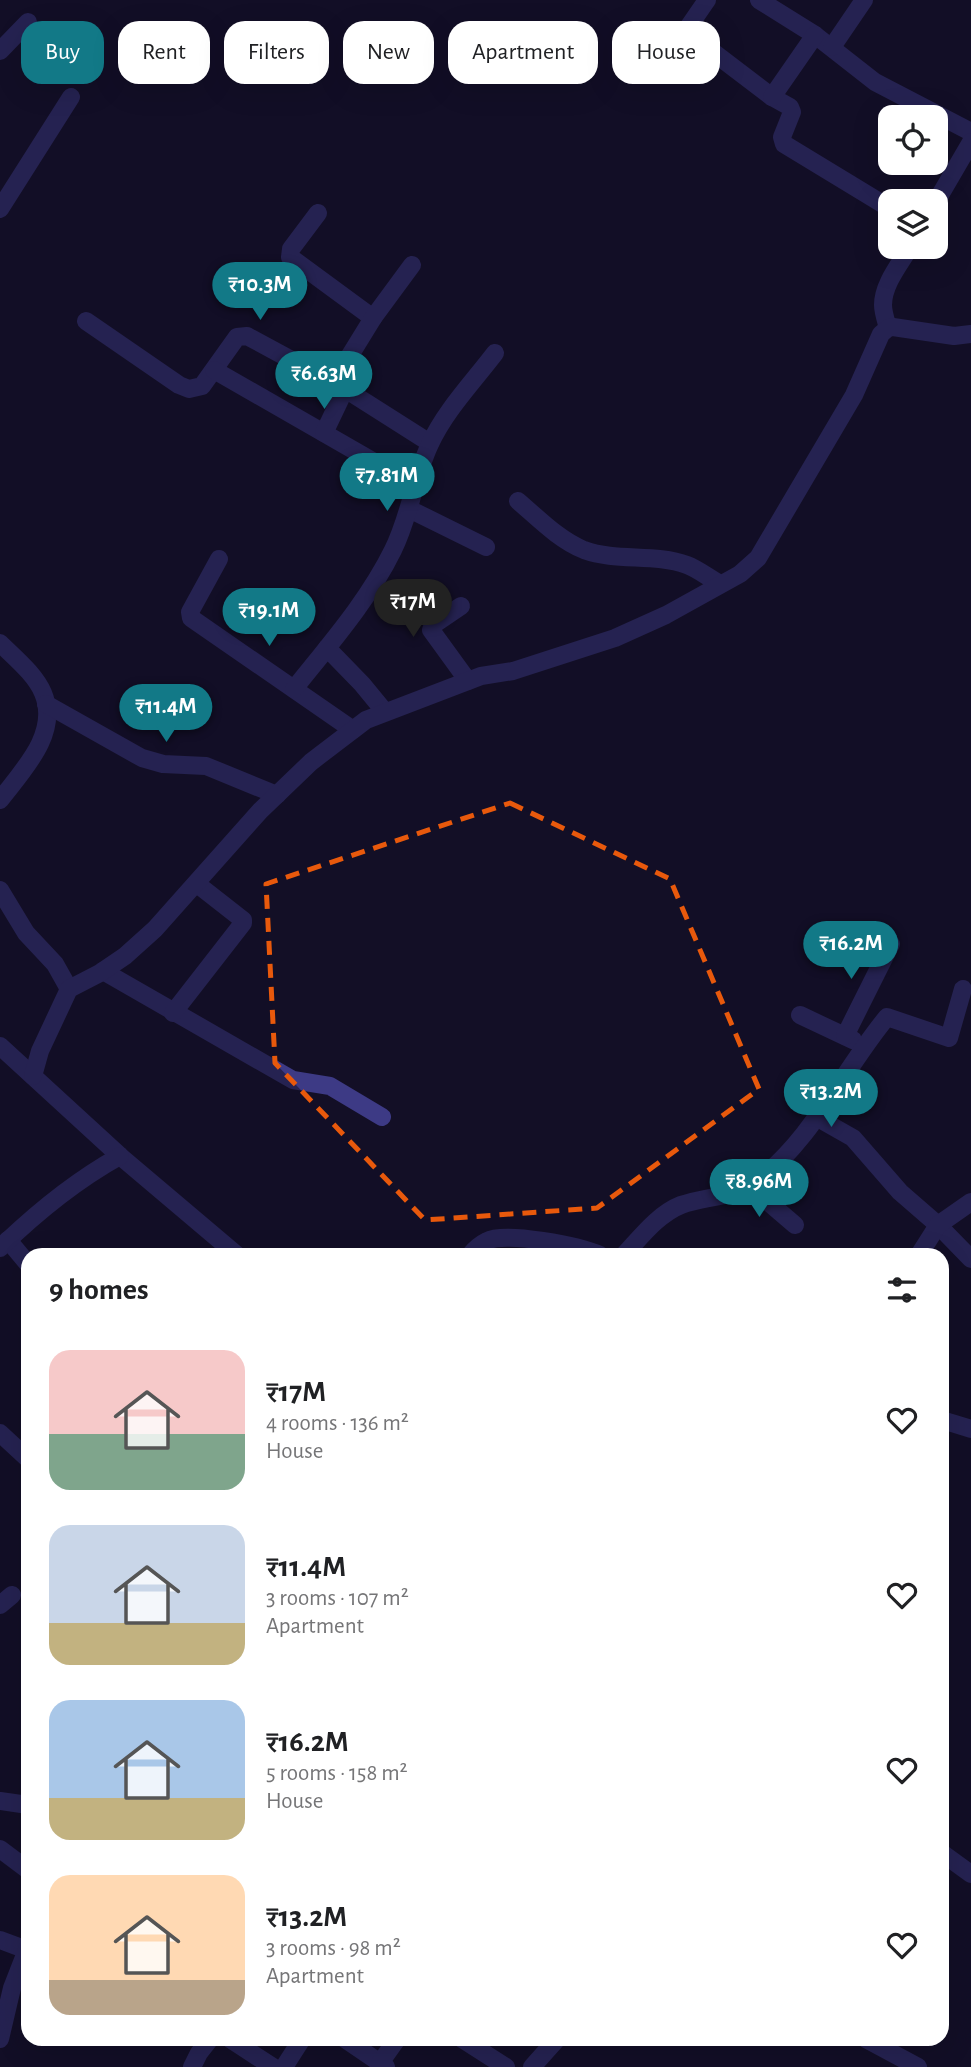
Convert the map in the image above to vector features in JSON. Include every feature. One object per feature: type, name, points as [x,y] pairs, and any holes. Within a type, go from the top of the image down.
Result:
[{"type":"street","points":[[693,21],[707,0]]},
{"type":"street","points":[[759,0],[832,47],[875,82],[971,132]]},
{"type":"street","points":[[832,47],[860,2]]},
{"type":"street","points":[[0,51],[21,29]]},
{"type":"street","points":[[772,97],[815,35]]},
{"type":"street","points":[[720,57],[772,97],[790,107],[792,112],[782,137],[784,144],[878,201]]},
{"type":"street","points":[[0,209],[71,97]]},
{"type":"street","points":[[944,189],[971,142]]},
{"type":"street","points":[[318,213],[291,249],[290,257],[373,318]]},
{"type":"street","points":[[33,1076],[40,1051],[69,989],[125,956],[155,929],[277,795],[311,762],[366,720],[481,676],[513,671],[615,638],[666,615],[740,574],[758,558],[853,395],[874,347],[888,328],[883,305],[885,293],[903,259]]},
{"type":"street","points":[[324,433],[339,386],[373,318],[412,265]]},
{"type":"street","points":[[86,321],[189,389],[202,386],[237,337],[247,337],[339,386],[430,443]]},
{"type":"street","points":[[888,328],[954,336],[971,334]]},
{"type":"street","points":[[294,690],[380,575],[409,509],[430,443],[443,420],[495,354]]},
{"type":"street","points":[[214,370],[416,486]]},
{"type":"street","points":[[518,501],[568,542],[583,550],[674,562],[689,566],[720,584]]},
{"type":"street","points":[[409,509],[486,547]]},
{"type":"street","points":[[219,559],[190,612],[191,618],[353,730]]},
{"type":"street","points":[[461,606],[433,625],[431,630],[468,681]]},
{"type":"street","points":[[0,643],[43,692],[49,714],[46,729],[29,763],[0,800]]},
{"type":"street","points":[[327,648],[385,712]]},
{"type":"street","points":[[46,704],[142,758],[163,764],[206,766],[277,795]]},
{"type":"street","points":[[173,1013],[243,923],[243,920],[197,884]]},
{"type":"street","points":[[0,890],[26,933],[55,964],[69,989]]},
{"type":"street","points":[[845,1036],[891,944]]},
{"type":"street","points":[[103,971],[293,1080],[303,1084],[330,1086],[382,1117]]},
{"type":"street","points":[[631,1248],[651,1227],[679,1206],[744,1189],[772,1169],[816,1117],[885,1019],[890,1017],[949,1038],[962,989]]},
{"type":"street","points":[[800,1015],[866,1046]]},
{"type":"street","points":[[0,1046],[120,1156],[229,1248]]},
{"type":"street","points":[[816,1117],[853,1138],[900,1192],[971,1259]]},
{"type":"street","points":[[21,1258],[4,1244],[84,1176],[120,1156]]},
{"type":"street","points":[[754,1184],[766,1200],[795,1225]]},
{"type":"street","points":[[923,1248],[938,1225],[971,1202]]},
{"type":"street","points":[[478,1248],[488,1239],[516,1238],[574,1248]]},
{"type":"street","points":[[949,1422],[971,1429]]},
{"type":"street","points":[[0,1433],[21,1452]]},
{"type":"street","points":[[0,1801],[21,1804]]},
{"type":"street","points":[[0,1849],[21,1865]]},
{"type":"street","points":[[949,1858],[971,1874]]},
{"type":"street","points":[[0,1940],[21,1947]]},
{"type":"street","points":[[0,2039],[12,1988],[21,1965]]},
{"type":"street","points":[[192,2067],[204,2046]]},
{"type":"street","points":[[241,2046],[273,2067]]},
{"type":"street","points":[[284,2067],[298,2046]]},
{"type":"street","points":[[355,2046],[383,2065],[393,2046]]},
{"type":"street","points":[[473,2046],[506,2067]]},
{"type":"street","points":[[532,2067],[551,2046]]},
{"type":"street","points":[[879,2046],[918,2067]]},
{"type":"highlighted area","points":[[510,803],[670,879],[759,1089],[597,1208],[425,1220],[275,1063],[266,884]]}]
